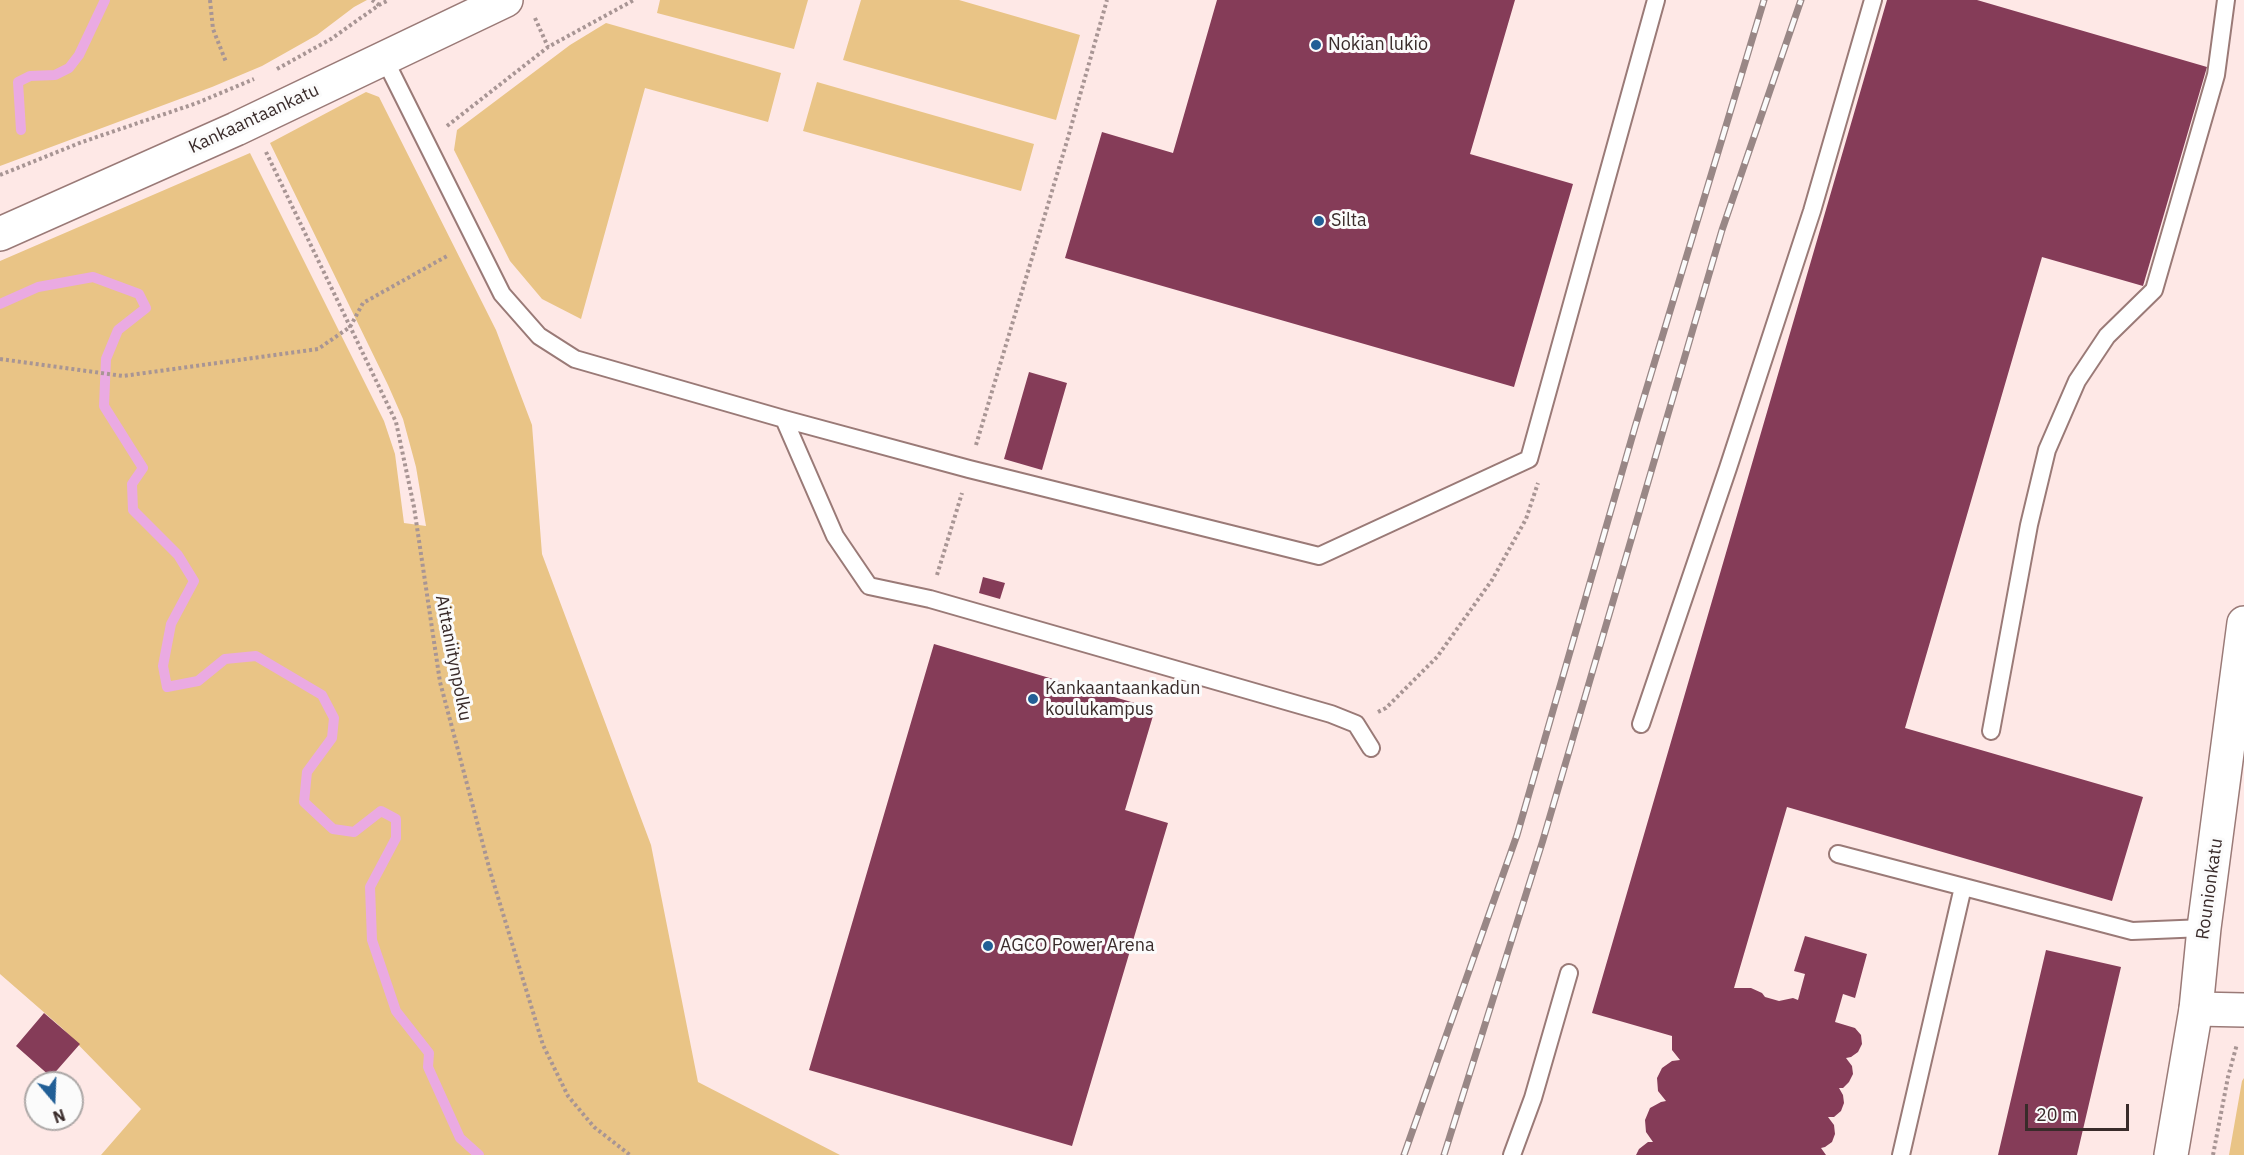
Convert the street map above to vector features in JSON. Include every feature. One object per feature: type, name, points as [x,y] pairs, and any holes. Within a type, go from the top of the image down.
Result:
[{"type":"street","name":"Kankaantaankatu","points":[[0,234],[236,129],[384,58],[519,5]]},
{"type":"street","name":"Rounionkatu","points":[[2171,1155],[2196,1009],[2204,928],[2244,623]]},
{"type":"street","points":[[2196,1009],[2244,1010]]},
{"type":"lane","points":[[384,58],[502,294],[539,336],[575,359],[969,469],[1319,556],[1529,459],[1656,0]]},
{"type":"lane","points":[[1641,724],[1812,211],[1873,0]]},
{"type":"lane","points":[[1991,731],[2029,525],[2047,450],[2077,381],[2107,336],[2154,290],[2216,75],[2226,0]]},
{"type":"lane","points":[[784,419],[835,536],[868,586],[930,598],[1292,701],[1356,724],[1371,748]]},
{"type":"lane","points":[[1838,854],[2132,931],[2204,928]]},
{"type":"lane","points":[[1901,1155],[1963,887]]},
{"type":"lane","points":[[1512,1155],[1533,1098],[1569,974]]},
{"type":"path","points":[[210,0],[213,29],[226,62]]},
{"type":"path","points":[[372,0],[379,5]]},
{"type":"path","points":[[276,69],[331,39],[389,0]]},
{"type":"path","points":[[426,143],[548,47],[634,0]]},
{"type":"path","points":[[930,598],[1064,152],[1107,0]]},
{"type":"path","points":[[519,5],[548,47]]},
{"type":"path","points":[[0,176],[82,142],[197,103],[257,78]]},
{"type":"path","name":"Aittaniitynpolku","points":[[266,152],[396,422],[414,507],[440,682],[490,871],[543,1045],[568,1096],[594,1127],[630,1155]]},
{"type":"path","points":[[0,359],[123,376],[318,349],[350,327],[363,303],[447,256]]},
{"type":"path","points":[[1356,724],[1386,708],[1437,657],[1492,580],[1526,519],[1542,474]]},
{"type":"path","points":[[2213,1155],[2237,1042]]},
{"type":"shaded area","points":[[0,0],[367,0],[317,35],[262,66],[0,166]]},
{"type":"shaded area","points":[[660,0],[808,0],[794,49],[657,13]]},
{"type":"shaded area","points":[[861,0],[959,0],[1080,35],[1056,120],[843,60]]},
{"type":"shaded area","points":[[606,23],[781,73],[768,122],[645,88],[581,319],[542,299],[510,261],[454,150],[457,130],[570,45]]},
{"type":"shaded area","points":[[817,82],[1034,144],[1021,191],[803,131]]},
{"type":"shaded area","points":[[366,92],[379,97],[496,330],[532,425],[542,554],[651,845],[698,1082],[840,1155],[101,1155],[141,1109],[62,1028],[0,974],[0,261],[250,153],[384,421],[395,454],[404,523],[426,526],[416,467],[403,419],[270,143]]},
{"type":"shaded area","points":[[2244,1078],[2244,1155],[2229,1155],[2242,1081]]},
{"type":"building","name":"Silta","points":[[1217,0],[1515,0],[1470,154],[1573,184],[1514,387],[1065,258],[1102,132],[1173,153]]},
{"type":"building","points":[[1887,0],[1977,0],[2207,67],[2143,286],[2042,257],[1905,728],[2143,797],[2112,901],[1787,807],[1734,988],[1751,988],[1765,997],[1779,1001],[1793,998],[1798,1000],[1805,974],[1794,971],[1805,936],[1867,954],[1855,998],[1843,994],[1835,1022],[1855,1028],[1861,1035],[1862,1044],[1858,1052],[1846,1058],[1852,1066],[1853,1074],[1843,1088],[1839,1088],[1844,1103],[1841,1111],[1834,1117],[1828,1117],[1834,1125],[1835,1134],[1832,1142],[1821,1148],[1826,1155],[1636,1155],[1639,1149],[1648,1142],[1653,1142],[1646,1132],[1645,1120],[1650,1108],[1666,1101],[1658,1091],[1657,1078],[1662,1068],[1672,1061],[1680,1060],[1672,1050],[1672,1036],[1592,1013]]},
{"type":"building","points":[[1029,372],[1067,383],[1042,470],[1004,459]]},
{"type":"building","points":[[983,577],[1005,583],[1000,599],[979,593]]},
{"type":"building","name":"AGCO Power Arena","points":[[934,644],[1155,709],[1125,810],[1168,823],[1072,1146],[809,1070]]},
{"type":"building","points":[[2046,950],[2121,967],[2077,1155],[1998,1155]]},
{"type":"building","points":[[44,1013],[80,1044],[56,1071],[44,1071],[16,1046]]},
{"type":"waterway","points":[[21,130],[18,82],[30,76],[55,75],[69,68],[79,55],[105,0]]},
{"type":"waterway","points":[[0,304],[38,287],[93,277],[139,294],[146,308],[118,330],[106,359],[104,406],[143,468],[132,484],[133,510],[178,555],[194,581],[171,624],[163,666],[167,687],[198,681],[225,659],[256,656],[322,695],[334,718],[332,738],[307,772],[304,802],[333,829],[354,832],[381,811],[396,819],[396,838],[370,887],[372,940],[396,1011],[429,1053],[428,1067],[460,1138],[479,1155]]},
{"type":"railway","points":[[1404,1155],[1517,835],[1635,427],[1764,0]]},
{"type":"railway","points":[[1444,1155],[1543,840],[1722,230],[1801,0]]},
{"type":"place","name":"Nokian lukio","points":[[1316,45]]},
{"type":"place","name":"Silta","points":[[1319,221]]},
{"type":"place","name":"Kankaantaankadun koulukampus","points":[[1033,699]]},
{"type":"place","name":"AGCO Power Arena","points":[[988,946]]}]
